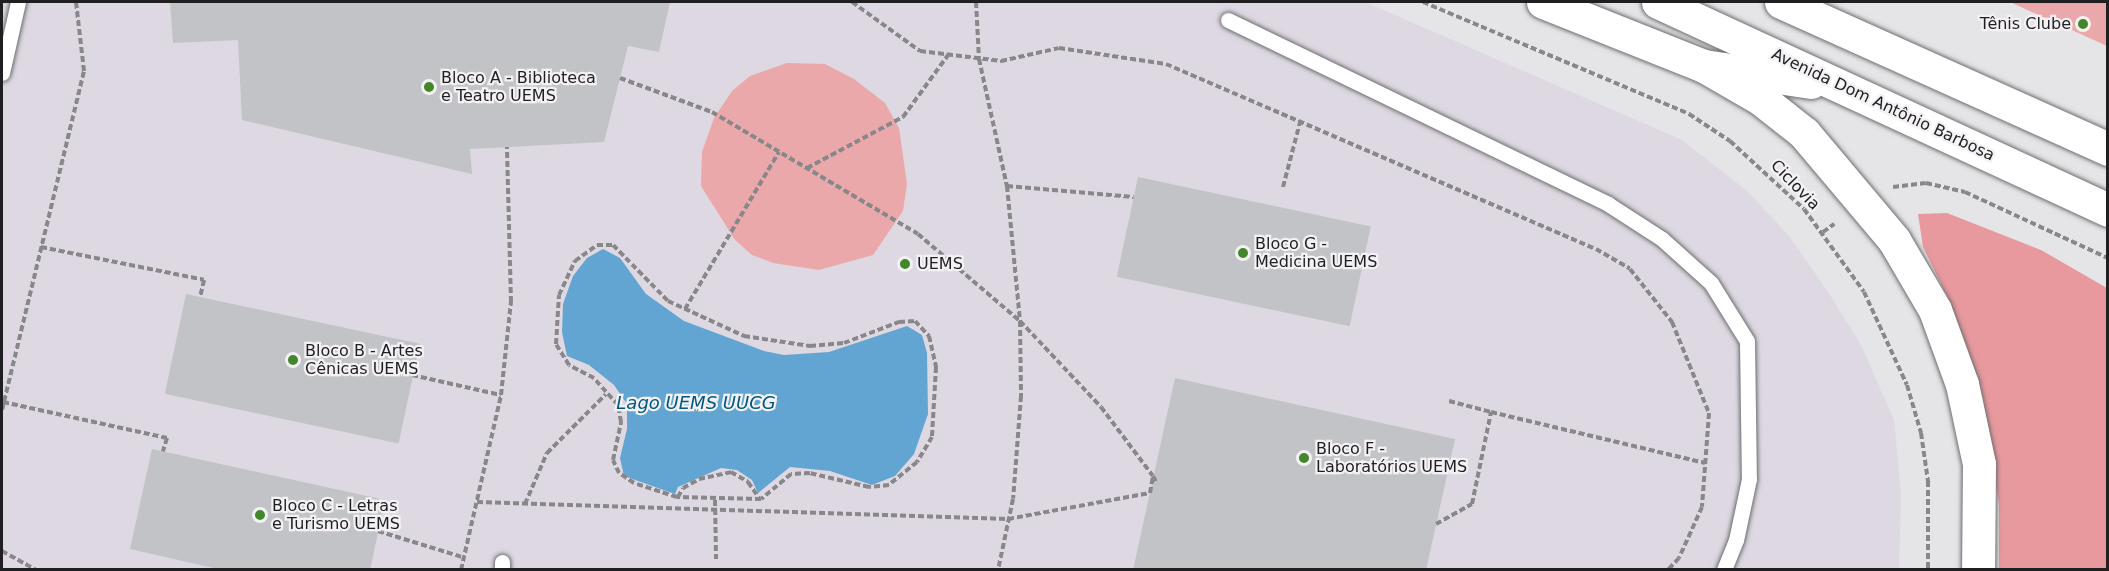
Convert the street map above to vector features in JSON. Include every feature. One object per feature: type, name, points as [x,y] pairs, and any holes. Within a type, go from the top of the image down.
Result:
[{"type":"main road","points":[[1543,2],[1704,66],[1761,99],[1804,133],[1894,240],[1935,310],[1962,384],[1978,465],[1978,570]]},
{"type":"main road","name":"Avenida Dom Antônio Barbosa","points":[[1658,2],[1846,86],[2108,210]]},
{"type":"main road","points":[[1781,2],[1859,35],[2108,149]]},
{"type":"main road","points":[[1834,2],[1859,35]]},
{"type":"main road","points":[[1704,66],[1846,86]]},
{"type":"lane","points":[[2,73],[18,2]]},
{"type":"lane","points":[[1228,20],[1608,204],[1662,239],[1711,283],[1747,340],[1749,479],[1736,540],[1724,570]]},
{"type":"path","points":[[2,410],[84,71],[76,2]]},
{"type":"path","points":[[852,2],[920,51],[1001,61],[1059,48],[1166,64],[1596,249],[1630,269],[1672,322],[1709,413],[1702,507],[1679,558],[1668,570]]},
{"type":"path","points":[[976,2],[979,58],[1007,186],[1020,321],[1021,396],[1008,519],[998,570]]},
{"type":"path","name":"Ciclovia","points":[[1423,2],[1689,114],[1730,141],[1768,174],[1823,232],[1864,292],[1907,385],[1921,433],[1928,481],[1928,570]]},
{"type":"path","points":[[806,168],[903,117],[948,55]]},
{"type":"path","points":[[620,78],[712,112],[918,234],[1020,321],[1101,407],[1157,484]]},
{"type":"path","points":[[1283,187],[1300,122]]},
{"type":"path","points":[[461,570],[501,395],[511,302],[507,147]]},
{"type":"path","points":[[685,309],[779,152]]},
{"type":"path","points":[[1823,232],[1885,188],[1905,184],[1946,186],[2108,258]]},
{"type":"path","points":[[1007,186],[1134,197]]},
{"type":"path","points":[[597,244],[613,245],[654,289],[685,309],[744,336],[810,346],[844,343],[899,322],[915,321],[929,336],[936,367],[933,437],[905,474],[889,485],[869,487],[810,473],[791,474],[759,499],[716,500],[659,494],[620,472],[613,460],[621,422],[618,405],[606,394],[594,378],[569,365],[556,344],[559,295],[583,253],[597,244]]},
{"type":"path","points":[[41,247],[204,280],[200,297]]},
{"type":"path","points":[[412,375],[501,395]]},
{"type":"path","points":[[525,504],[547,453],[606,394]]},
{"type":"path","points":[[1449,401],[1705,463]]},
{"type":"path","points":[[3,402],[167,438],[164,451]]},
{"type":"path","points":[[1436,524],[1472,504],[1491,412]]},
{"type":"path","points":[[678,497],[683,488],[699,479],[731,472],[748,482],[759,499]]},
{"type":"path","points":[[477,501],[1008,519],[1150,493],[1153,476]]},
{"type":"path","points":[[716,500],[716,559]]},
{"type":"path","points":[[378,531],[465,558]]},
{"type":"path","points":[[2,551],[36,570]]},
{"type":"shaded area","name":"UEMS","points":[[2,2],[1365,2],[1682,140],[1747,191],[1789,236],[1828,292],[1861,345],[1894,420],[1901,495],[1899,569],[2,569]]},
{"type":"shaded area","name":"Tênis Clube","points":[[2010,2],[2107,2],[2107,46]]},
{"type":"shaded area","points":[[787,63],[825,64],[854,79],[885,103],[899,128],[907,184],[903,211],[873,255],[819,270],[773,263],[752,255],[735,240],[701,186],[702,152],[714,118],[732,91],[750,76]]},
{"type":"shaded area","points":[[1947,213],[2041,250],[2107,288],[2107,569],[1999,569],[1999,505],[1983,399],[1947,296],[1923,247],[1918,214]]},
{"type":"water","name":"Lago UEMS UUCG","points":[[603,249],[620,258],[646,294],[684,321],[764,351],[784,355],[829,352],[907,326],[922,335],[927,353],[928,414],[914,454],[895,476],[872,485],[830,471],[790,467],[758,493],[752,480],[737,470],[721,468],[678,487],[675,494],[624,476],[620,458],[627,429],[627,404],[614,385],[589,365],[567,356],[562,332],[563,304],[573,276],[587,258]]},
{"type":"building","name":"Bloco A - Biblioteca e Teatro UEMS","points":[[170,2],[670,2],[659,52],[628,46],[604,142],[470,149],[472,174],[242,120],[238,40],[173,43]]},
{"type":"building","name":"Bloco G - Medicina UEMS","points":[[1138,177],[1371,226],[1350,326],[1117,277]]},
{"type":"building","name":"Bloco B - Artes Cênicas UEMS","points":[[186,294],[420,344],[399,443],[165,394]]},
{"type":"building","name":"Bloco F - Laboratórios UEMS","points":[[1175,378],[1455,439],[1426,570],[1133,570]]},
{"type":"building","name":"Bloco C - Letras e Turismo UEMS","points":[[152,449],[385,500],[370,570],[222,570],[130,549]]},
{"type":"place","name":"Tênis Clube","points":[[2083,24]]},
{"type":"place","name":"Bloco A - Biblioteca e Teatro UEMS","points":[[429,87]]},
{"type":"place","name":"Bloco G - Medicina UEMS","points":[[1243,253]]},
{"type":"place","name":"UEMS","points":[[905,264]]},
{"type":"place","name":"Bloco B - Artes Cênicas UEMS","points":[[293,360]]},
{"type":"place","name":"Bloco F - Laboratórios UEMS","points":[[1304,458]]},
{"type":"place","name":"Bloco C - Letras e Turismo UEMS","points":[[260,515]]}]
